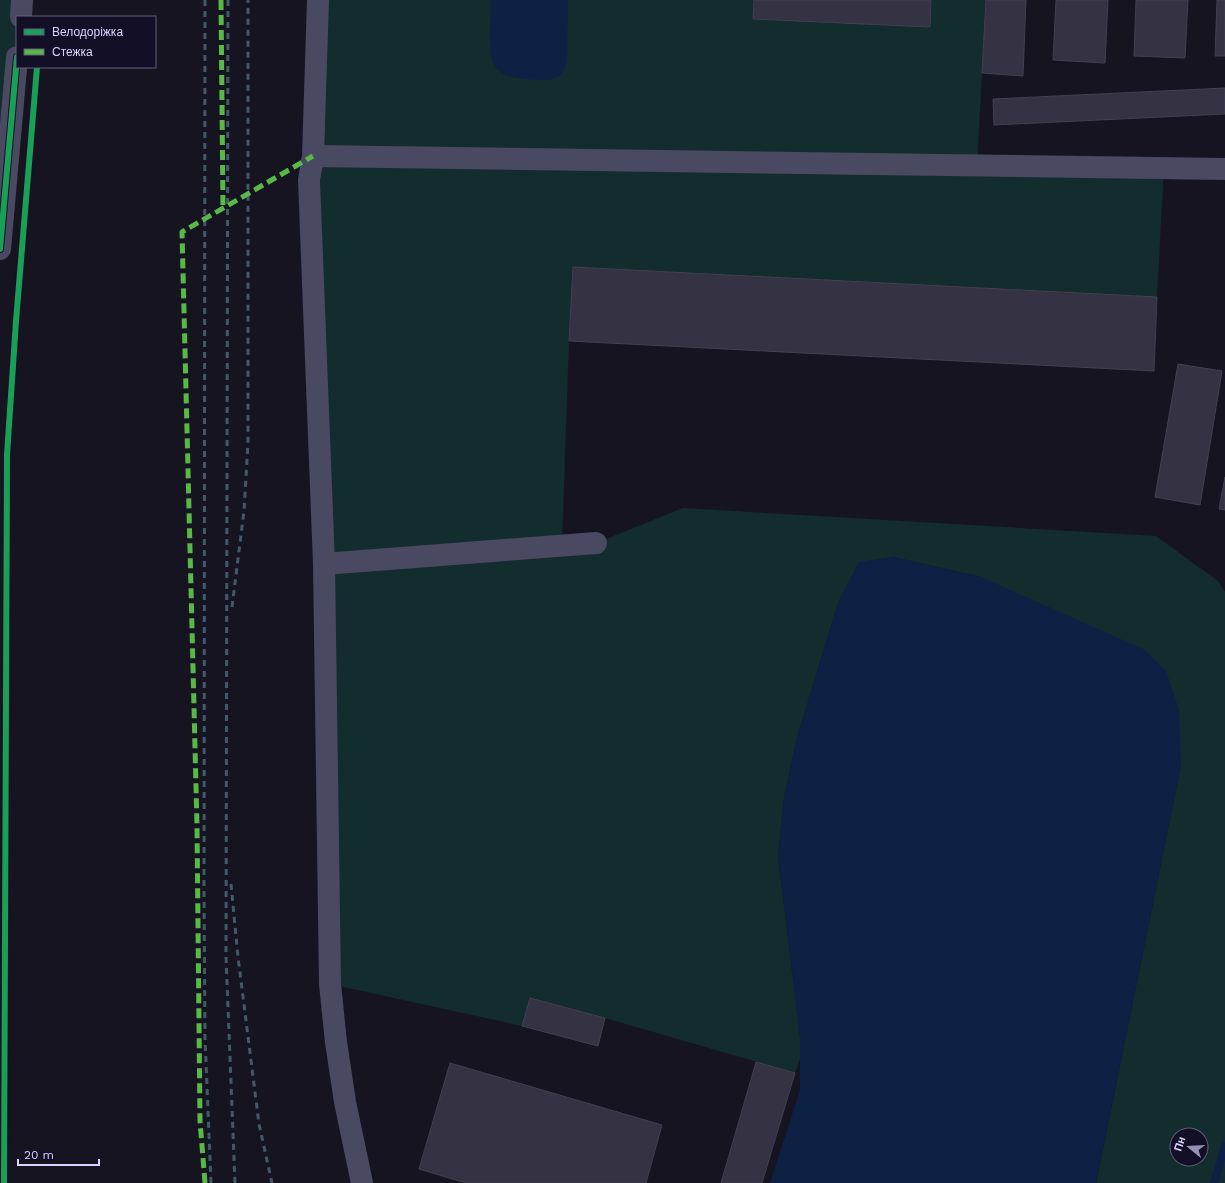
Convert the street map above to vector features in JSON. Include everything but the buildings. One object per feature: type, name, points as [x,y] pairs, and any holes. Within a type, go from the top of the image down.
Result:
[{"type":"street","points":[[20,16],[22,0]]},
{"type":"street","points":[[318,0],[313,156],[310,180],[324,564],[330,984],[336,1042],[345,1102],[362,1183]]},
{"type":"street","points":[[0,248],[16,68]]},
{"type":"street","points":[[313,156],[1225,169]]},
{"type":"street","points":[[324,564],[596,542]]},
{"type":"green space","points":[[0,0],[22,0],[17,16],[16,16],[16,68],[0,249]]},
{"type":"green space","points":[[318,0],[986,0],[977,166],[1164,168],[1157,297],[573,267],[562,545],[596,543],[683,508],[1156,536],[1218,581],[1225,592],[1225,1183],[1096,1183],[1181,765],[981,577],[893,557],[839,600],[797,738],[784,798],[778,857],[800,1036],[800,1059],[795,1073],[530,998],[522,1026],[330,984]]},
{"type":"water","points":[[491,0],[568,0],[567,57],[565,67],[557,78],[550,80],[538,80],[512,77],[502,73],[497,68],[494,64],[491,51]]},
{"type":"water","points":[[893,557],[981,577],[1145,650],[1166,671],[1179,710],[1181,765],[1096,1183],[770,1183],[800,1090],[800,1036],[778,857],[784,798],[797,738],[839,600],[859,562]]},
{"type":"waterway","points":[[1214,1183],[1225,1146]]},
{"type":"railway","points":[[205,0],[204,892],[205,1038],[211,1183]]},
{"type":"railway","points":[[228,0],[226,957],[235,1183]]},
{"type":"railway","points":[[232,607],[244,511],[248,443],[248,0]]},
{"type":"railway","points":[[231,884],[238,957],[259,1124],[272,1183]]},
{"type":"marked path","points":[[221,0],[223,209]]},
{"type":"marked path","points":[[205,1183],[200,1121],[197,826],[182,232],[313,156]]},
{"type":"cycle path","points":[[0,249],[16,68]]},
{"type":"cycle path","points":[[4,1183],[7,455],[16,321],[37,68]]}]
